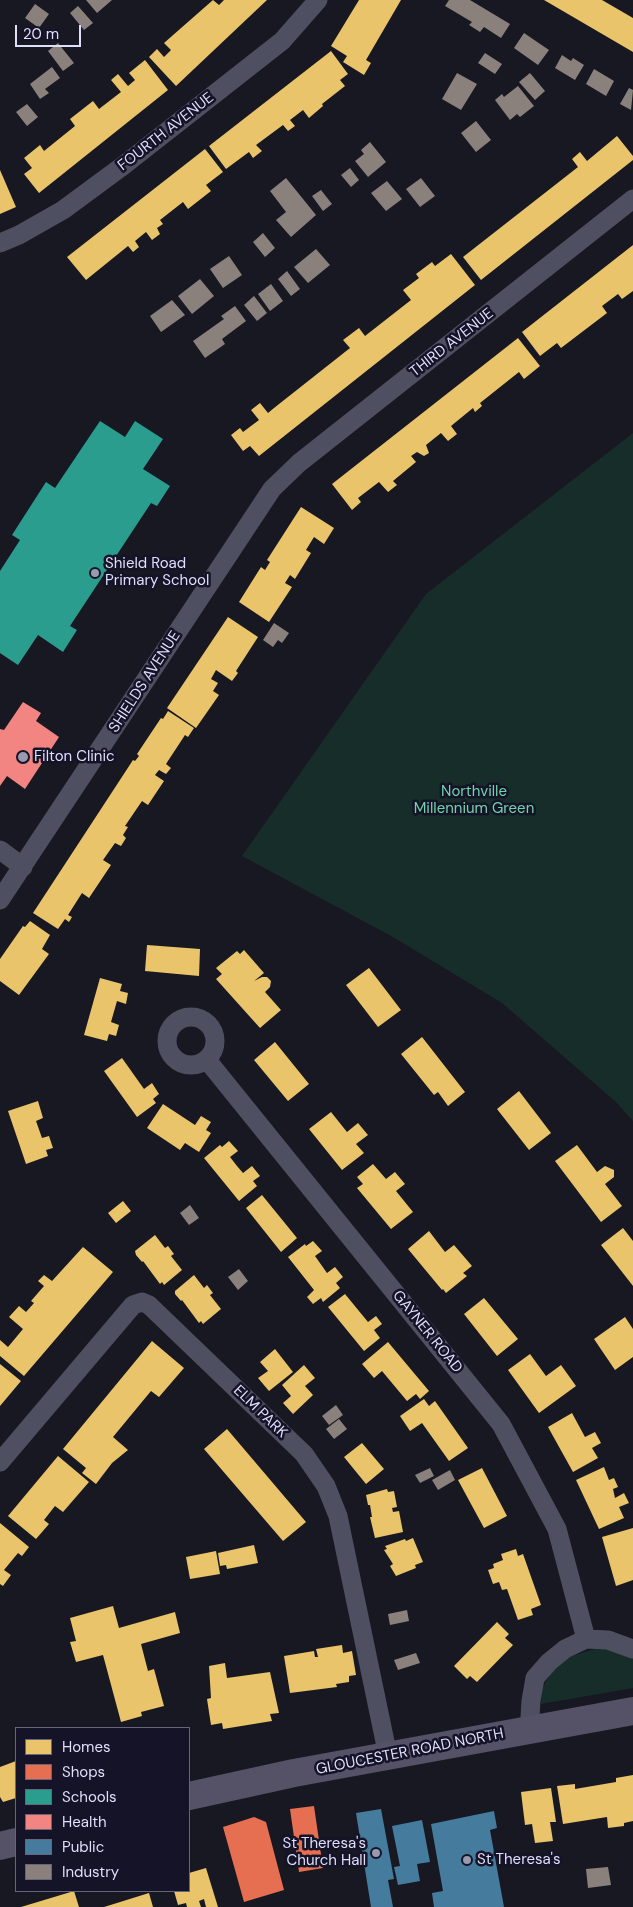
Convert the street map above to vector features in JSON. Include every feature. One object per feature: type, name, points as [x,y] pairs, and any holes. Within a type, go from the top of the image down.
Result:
[{"type":"main road","name":"GLOUCESTER ROAD NORTH","points":[[190,1796],[533,1728],[633,1712]]},
{"type":"main road","points":[[0,1846],[15,1842]]},
{"type":"street","name":"FOURTH AVENUE","points":[[0,244],[63,210],[124,165],[282,41],[318,0]]},
{"type":"street","name":"THIRD AVENUE","points":[[272,488],[299,463],[633,199]]},
{"type":"street","name":"SHIELDS AVENUE","points":[[0,900],[272,488]]},
{"type":"street","points":[[0,850],[22,867]]},
{"type":"street","name":"GAYNER ROAD","points":[[207,1060],[501,1424],[557,1529],[586,1639]]},
{"type":"street","name":"ELM PARK","points":[[0,1462],[133,1305],[142,1302],[149,1305],[304,1454],[326,1486],[338,1516],[379,1722],[388,1756]]},
{"type":"street","points":[[533,1728],[530,1717],[535,1678],[549,1662],[565,1649],[586,1639],[608,1640],[633,1649]]},
{"type":"green space","name":"Northville Millennium Green","points":[[633,433],[633,1121],[616,1102],[502,1003],[393,937],[242,856],[426,594]]},
{"type":"green space","points":[[604,1646],[633,1657],[633,1688],[541,1704],[543,1687],[552,1670],[566,1658]]},
{"type":"building: Homes","points":[[213,0],[219,5],[224,0],[267,0],[176,86],[149,57],[157,49],[164,57],[171,50],[164,43]]},
{"type":"building: Homes","points":[[359,0],[401,0],[366,60],[371,63],[364,75],[343,62],[347,56],[331,46]]},
{"type":"building: Homes","points":[[544,0],[602,0],[633,18],[633,52]]},
{"type":"building: Homes","points":[[331,51],[348,74],[340,80],[345,86],[322,104],[323,106],[309,118],[303,110],[290,120],[295,126],[288,131],[283,125],[256,145],[262,151],[253,158],[249,152],[226,169],[209,146]]},
{"type":"building: Homes","points":[[145,60],[168,90],[39,193],[24,174],[32,168],[24,158],[40,145],[44,151],[75,126],[70,119],[93,101],[99,109],[121,92],[111,80],[118,74],[128,86],[135,80],[129,73]]},
{"type":"building: Homes","points":[[617,136],[633,156],[633,160],[481,280],[463,257],[578,167],[572,159],[580,152],[587,161]]},
{"type":"building: Homes","points":[[205,149],[223,172],[206,185],[211,191],[188,209],[183,202],[160,220],[163,224],[157,228],[160,234],[152,240],[146,232],[135,241],[139,247],[133,252],[128,246],[86,280],[67,257]]},
{"type":"building: Homes","points":[[0,170],[16,207],[0,214]]},
{"type":"building: Homes","points":[[633,245],[633,291],[622,299],[618,294],[602,306],[607,313],[561,348],[557,343],[540,356],[522,332]]},
{"type":"building: Homes","points":[[451,254],[475,285],[259,456],[250,446],[243,451],[231,435],[240,428],[243,432],[259,420],[251,410],[260,403],[268,413],[350,348],[343,340],[359,328],[365,336],[411,300],[403,290],[419,278],[416,274],[432,262],[435,266]]},
{"type":"building: Homes","points":[[518,338],[540,366],[524,379],[519,372],[480,403],[482,406],[475,412],[473,408],[451,426],[457,434],[448,441],[441,433],[426,445],[429,453],[424,456],[417,452],[411,456],[416,462],[393,481],[397,485],[388,492],[379,482],[358,498],[361,502],[352,510],[332,484]]},
{"type":"building: Homes","points":[[301,507],[334,528],[324,544],[314,537],[306,550],[311,553],[295,579],[290,575],[285,583],[292,587],[269,622],[239,602],[261,567],[265,570],[270,562],[267,560]]},
{"type":"building: Homes","points":[[228,617],[258,637],[236,671],[238,673],[232,681],[216,670],[211,679],[218,683],[213,691],[219,695],[196,728],[167,708]]},
{"type":"building: Homes","points":[[168,711],[194,728],[188,737],[185,735],[166,764],[171,768],[166,774],[159,770],[155,775],[164,781],[148,805],[142,801],[125,826],[128,827],[123,835],[126,838],[121,846],[115,843],[103,860],[111,865],[89,898],[82,893],[68,915],[72,917],[69,922],[65,919],[58,929],[33,913],[133,760],[135,761],[139,756],[137,754],[161,718],[163,719]]},
{"type":"building: Homes","points":[[30,921],[50,935],[42,949],[49,954],[19,995],[0,981],[0,959],[23,926],[25,927]]},
{"type":"building: Homes","points":[[147,945],[200,949],[199,976],[145,971]]},
{"type":"building: Homes","points":[[244,950],[264,973],[254,981],[267,977],[271,981],[270,987],[265,992],[281,1010],[260,1028],[216,979],[222,974],[216,968],[237,951],[240,954]]},
{"type":"building: Homes","points":[[369,968],[401,1010],[378,1027],[346,985]]},
{"type":"building: Homes","points":[[100,978],[122,984],[120,991],[128,993],[126,1004],[117,1001],[111,1022],[119,1025],[116,1036],[109,1034],[107,1041],[84,1035]]},
{"type":"building: Homes","points":[[422,1037],[465,1092],[448,1106],[438,1092],[434,1095],[401,1054]]},
{"type":"building: Homes","points":[[275,1042],[309,1084],[288,1101],[254,1060]]},
{"type":"building: Homes","points":[[122,1058],[144,1089],[152,1083],[159,1094],[153,1099],[156,1103],[137,1117],[104,1071]]},
{"type":"building: Homes","points":[[519,1091],[551,1133],[529,1150],[497,1109]]},
{"type":"building: Homes","points":[[38,1101],[43,1118],[36,1121],[42,1138],[49,1136],[53,1148],[46,1150],[48,1156],[26,1164],[8,1111]]},
{"type":"building: Homes","points":[[163,1104],[195,1125],[201,1116],[211,1122],[206,1130],[211,1133],[199,1152],[185,1143],[180,1150],[147,1128]]},
{"type":"building: Homes","points":[[331,1112],[347,1132],[358,1123],[368,1135],[356,1144],[364,1153],[342,1170],[309,1129]]},
{"type":"building: Homes","points":[[229,1141],[238,1151],[230,1157],[243,1173],[252,1166],[260,1176],[253,1181],[257,1186],[239,1201],[204,1158],[220,1145],[222,1147]]},
{"type":"building: Homes","points":[[577,1145],[597,1172],[605,1166],[614,1170],[614,1177],[605,1184],[622,1206],[601,1222],[555,1161]]},
{"type":"building: Homes","points":[[373,1164],[386,1179],[395,1172],[405,1184],[396,1191],[413,1212],[391,1229],[357,1188],[363,1184],[357,1177]]},
{"type":"building: Homes","points":[[262,1195],[297,1238],[281,1252],[246,1208]]},
{"type":"building: Homes","points":[[123,1201],[131,1211],[116,1223],[108,1213]]},
{"type":"building: Homes","points":[[623,1228],[633,1241],[633,1286],[601,1245]]},
{"type":"building: Homes","points":[[429,1231],[445,1252],[454,1245],[472,1266],[463,1273],[467,1276],[446,1293],[408,1249]]},
{"type":"building: Homes","points":[[155,1235],[165,1248],[168,1246],[174,1254],[171,1256],[182,1270],[164,1285],[162,1282],[160,1284],[143,1261],[136,1255],[135,1251]]},
{"type":"building: Homes","points":[[313,1241],[322,1251],[315,1256],[327,1273],[335,1267],[343,1277],[336,1283],[340,1288],[323,1302],[321,1298],[313,1304],[307,1297],[314,1290],[288,1257],[305,1244],[306,1246]]},
{"type":"building: Homes","points":[[83,1247],[113,1272],[24,1376],[0,1356],[0,1340],[8,1347],[23,1329],[9,1317],[19,1306],[26,1312],[34,1303],[31,1301],[44,1286],[38,1281],[44,1275],[52,1281]]},
{"type":"building: Homes","points":[[194,1275],[204,1288],[207,1285],[213,1293],[210,1295],[221,1309],[203,1324],[201,1321],[199,1323],[182,1300],[175,1294],[175,1291]]},
{"type":"building: Homes","points":[[345,1294],[368,1322],[376,1316],[382,1324],[374,1330],[380,1338],[364,1351],[328,1307]]},
{"type":"building: Homes","points":[[484,1298],[518,1339],[497,1356],[464,1314]]},
{"type":"building: Homes","points":[[625,1317],[633,1329],[633,1357],[615,1370],[594,1339]]},
{"type":"building: Homes","points":[[152,1341],[184,1368],[159,1397],[151,1391],[113,1437],[128,1450],[112,1463],[96,1484],[82,1473],[86,1468],[63,1449]]},
{"type":"building: Homes","points":[[388,1342],[429,1391],[420,1399],[416,1394],[407,1401],[382,1371],[374,1378],[362,1364]]},
{"type":"building: Homes","points":[[275,1349],[293,1372],[269,1391],[258,1378],[268,1371],[260,1362]]},
{"type":"building: Homes","points":[[530,1354],[546,1376],[561,1365],[576,1386],[539,1413],[508,1370]]},
{"type":"building: Homes","points":[[0,1364],[21,1381],[0,1406]]},
{"type":"building: Homes","points":[[304,1365],[315,1378],[305,1386],[313,1395],[293,1414],[283,1403],[291,1396],[282,1385]]},
{"type":"building: Homes","points":[[424,1399],[429,1406],[435,1401],[468,1448],[449,1461],[422,1423],[410,1431],[400,1416]]},
{"type":"building: Homes","points":[[572,1413],[585,1437],[595,1432],[601,1443],[592,1448],[598,1458],[573,1472],[548,1427]]},
{"type":"building: Homes","points":[[227,1429],[306,1522],[283,1541],[204,1449]]},
{"type":"building: Homes","points":[[362,1443],[384,1469],[366,1484],[344,1457]]},
{"type":"building: Homes","points":[[58,1456],[89,1482],[63,1512],[55,1506],[44,1520],[49,1524],[36,1539],[8,1516]]},
{"type":"building: Homes","points":[[604,1467],[609,1480],[614,1478],[618,1487],[613,1489],[615,1498],[624,1493],[629,1503],[619,1507],[624,1518],[599,1529],[576,1480]]},
{"type":"building: Homes","points":[[482,1468],[507,1516],[484,1528],[458,1480]]},
{"type":"building: Homes","points":[[387,1489],[388,1492],[394,1491],[397,1507],[392,1508],[393,1512],[399,1511],[403,1532],[375,1538],[370,1517],[372,1517],[370,1505],[368,1505],[366,1495]]},
{"type":"building: Homes","points":[[0,1523],[29,1547],[22,1556],[18,1553],[4,1570],[11,1575],[3,1586],[0,1584]]},
{"type":"building: Homes","points":[[633,1528],[633,1580],[616,1586],[602,1537]]},
{"type":"building: Homes","points":[[413,1538],[423,1562],[415,1565],[416,1568],[396,1576],[390,1566],[393,1564],[384,1550],[387,1549],[385,1546]]},
{"type":"building: Homes","points":[[254,1545],[258,1563],[227,1569],[226,1565],[220,1566],[218,1553]]},
{"type":"building: Homes","points":[[516,1549],[518,1556],[523,1554],[541,1605],[531,1609],[533,1615],[518,1620],[507,1589],[502,1590],[499,1582],[493,1584],[488,1570],[494,1568],[493,1564],[503,1560],[501,1554]]},
{"type":"building: Homes","points":[[216,1551],[220,1574],[190,1579],[186,1557]]},
{"type":"building: Homes","points":[[113,1606],[119,1628],[175,1612],[180,1633],[141,1644],[148,1671],[154,1669],[164,1706],[141,1712],[142,1716],[121,1722],[103,1655],[76,1662],[70,1642],[76,1641],[70,1618]]},
{"type":"building: Homes","points":[[497,1622],[509,1634],[505,1638],[513,1645],[477,1682],[470,1676],[467,1679],[454,1666]]},
{"type":"building: Homes","points":[[342,1645],[343,1653],[352,1651],[356,1675],[349,1676],[349,1682],[336,1684],[337,1687],[290,1693],[284,1656],[314,1651],[315,1657],[318,1657],[316,1649]]},
{"type":"building: Homes","points":[[225,1663],[227,1678],[270,1672],[279,1713],[270,1714],[272,1721],[223,1729],[222,1723],[211,1725],[207,1699],[211,1698],[209,1666]]},
{"type":"building: Homes","points":[[15,1761],[15,1798],[3,1802],[0,1797],[0,1767]]},
{"type":"building: Homes","points":[[633,1775],[633,1821],[624,1823],[624,1826],[608,1828],[607,1817],[563,1824],[557,1786],[575,1784],[575,1789],[616,1782],[616,1778]]},
{"type":"building: Homes","points":[[551,1788],[556,1822],[550,1822],[553,1841],[535,1843],[532,1824],[525,1825],[521,1792]]},
{"type":"building: Homes","points":[[206,1868],[218,1907],[206,1907],[204,1899],[199,1901],[201,1907],[187,1907],[186,1903],[178,1905],[174,1892],[190,1892],[190,1873]]},
{"type":"building: Homes","points":[[74,1892],[79,1907],[21,1907]]},
{"type":"building: Homes","points":[[149,1893],[153,1907],[104,1907]]},
{"type":"building: Shops","points":[[314,1806],[323,1868],[299,1872],[290,1809]]},
{"type":"building: Shops","points":[[254,1817],[266,1822],[284,1890],[244,1902],[223,1827]]},
{"type":"building: Schools","points":[[100,421],[125,437],[135,421],[163,439],[143,469],[170,486],[157,506],[151,503],[70,626],[77,630],[63,652],[38,635],[18,665],[0,653],[0,571],[20,540],[12,535],[46,482],[55,488]]},
{"type":"building: Health","name":"Filton Clinic","points":[[23,702],[41,713],[36,721],[59,737],[25,789],[7,776],[0,786],[0,729],[4,730]]},
{"type":"building: Public","name":"St Theresa's Church Hall","points":[[381,1809],[394,1879],[388,1880],[393,1907],[371,1907],[356,1813]]},
{"type":"building: Public","name":"St Theresa's","points":[[494,1811],[497,1828],[490,1830],[504,1907],[434,1907],[432,1893],[443,1891],[431,1824]]},
{"type":"building: Public","points":[[422,1820],[430,1862],[417,1864],[420,1881],[398,1885],[394,1867],[400,1866],[392,1826]]},
{"type":"building: Industry","points":[[86,0],[112,0],[97,13]]},
{"type":"building: Industry","points":[[449,0],[470,0],[510,24],[501,38],[484,27],[480,32],[469,25],[472,22],[445,6]]},
{"type":"building: Industry","points":[[35,4],[49,14],[39,28],[25,18]]},
{"type":"building: Industry","points":[[78,6],[93,23],[84,30],[70,13]]},
{"type":"building: Industry","points":[[524,33],[549,50],[538,65],[514,48]]},
{"type":"building: Industry","points":[[58,43],[74,63],[63,71],[48,51]]},
{"type":"building: Industry","points":[[485,53],[502,64],[495,74],[478,63]]},
{"type":"building: Industry","points":[[562,55],[571,61],[573,58],[584,65],[575,80],[555,68]]},
{"type":"building: Industry","points":[[52,67],[60,78],[45,89],[49,93],[40,99],[30,84]]},
{"type":"building: Industry","points":[[594,69],[614,81],[606,96],[586,84]]},
{"type":"building: Industry","points":[[457,73],[477,84],[461,110],[442,99]]},
{"type":"building: Industry","points":[[530,73],[545,91],[535,100],[519,82]]},
{"type":"building: Industry","points":[[518,86],[534,106],[520,117],[517,114],[510,120],[495,100],[502,94],[504,97]]},
{"type":"building: Industry","points":[[629,88],[633,90],[631,110],[620,104]]},
{"type":"building: Industry","points":[[27,104],[38,117],[27,126],[16,112]]},
{"type":"building: Industry","points":[[476,121],[491,140],[476,152],[461,133]]},
{"type":"building: Industry","points":[[370,142],[386,162],[368,177],[355,161],[364,154],[361,150]]},
{"type":"building: Industry","points":[[350,168],[359,180],[351,187],[341,175]]},
{"type":"building: Industry","points":[[286,178],[316,215],[291,237],[276,220],[286,212],[270,191]]},
{"type":"building: Industry","points":[[421,178],[435,196],[420,207],[406,189]]},
{"type":"building: Industry","points":[[387,181],[402,199],[386,211],[371,193]]},
{"type":"building: Industry","points":[[321,190],[332,204],[323,211],[312,196]]},
{"type":"building: Industry","points":[[263,233],[275,248],[265,257],[253,242]]},
{"type":"building: Industry","points":[[316,249],[330,265],[308,283],[294,267]]},
{"type":"building: Industry","points":[[229,256],[242,275],[223,288],[210,269]]},
{"type":"building: Industry","points":[[287,271],[300,289],[291,296],[278,279]]},
{"type":"building: Industry","points":[[200,279],[214,296],[192,314],[178,296]]},
{"type":"building: Industry","points":[[271,284],[283,301],[270,311],[258,294]]},
{"type":"building: Industry","points":[[254,296],[267,313],[257,321],[244,305]]},
{"type":"building: Industry","points":[[172,300],[185,315],[161,332],[150,316]]},
{"type":"building: Industry","points":[[235,306],[246,321],[222,339],[225,344],[205,358],[193,341],[224,319],[221,316]]},
{"type":"building: Industry","points":[[274,623],[289,633],[282,643],[278,640],[273,647],[263,640]]},
{"type":"building: Industry","points":[[190,1205],[199,1218],[189,1225],[180,1213]]},
{"type":"building: Industry","points":[[239,1269],[248,1281],[238,1290],[228,1277]]},
{"type":"building: Industry","points":[[336,1405],[343,1415],[329,1425],[322,1416]]},
{"type":"building: Industry","points":[[339,1419],[347,1429],[334,1439],[326,1429]]},
{"type":"building: Industry","points":[[430,1468],[434,1476],[420,1483],[415,1475]]},
{"type":"building: Industry","points":[[450,1470],[455,1480],[438,1490],[432,1480]]},
{"type":"building: Industry","points":[[407,1610],[409,1621],[390,1625],[388,1614]]},
{"type":"building: Industry","points":[[416,1653],[420,1663],[398,1670],[394,1660]]},
{"type":"building: Industry","points":[[608,1867],[611,1885],[588,1888],[586,1869]]},
{"type":"place","name":"Shield Road Primary School","points":[[95,573]]},
{"type":"place","name":"Filton Clinic","points":[[23,757]]},
{"type":"place","name":"St Theresa's Church Hall","points":[[376,1853]]},
{"type":"place","name":"St Theresa's","points":[[467,1860]]}]
